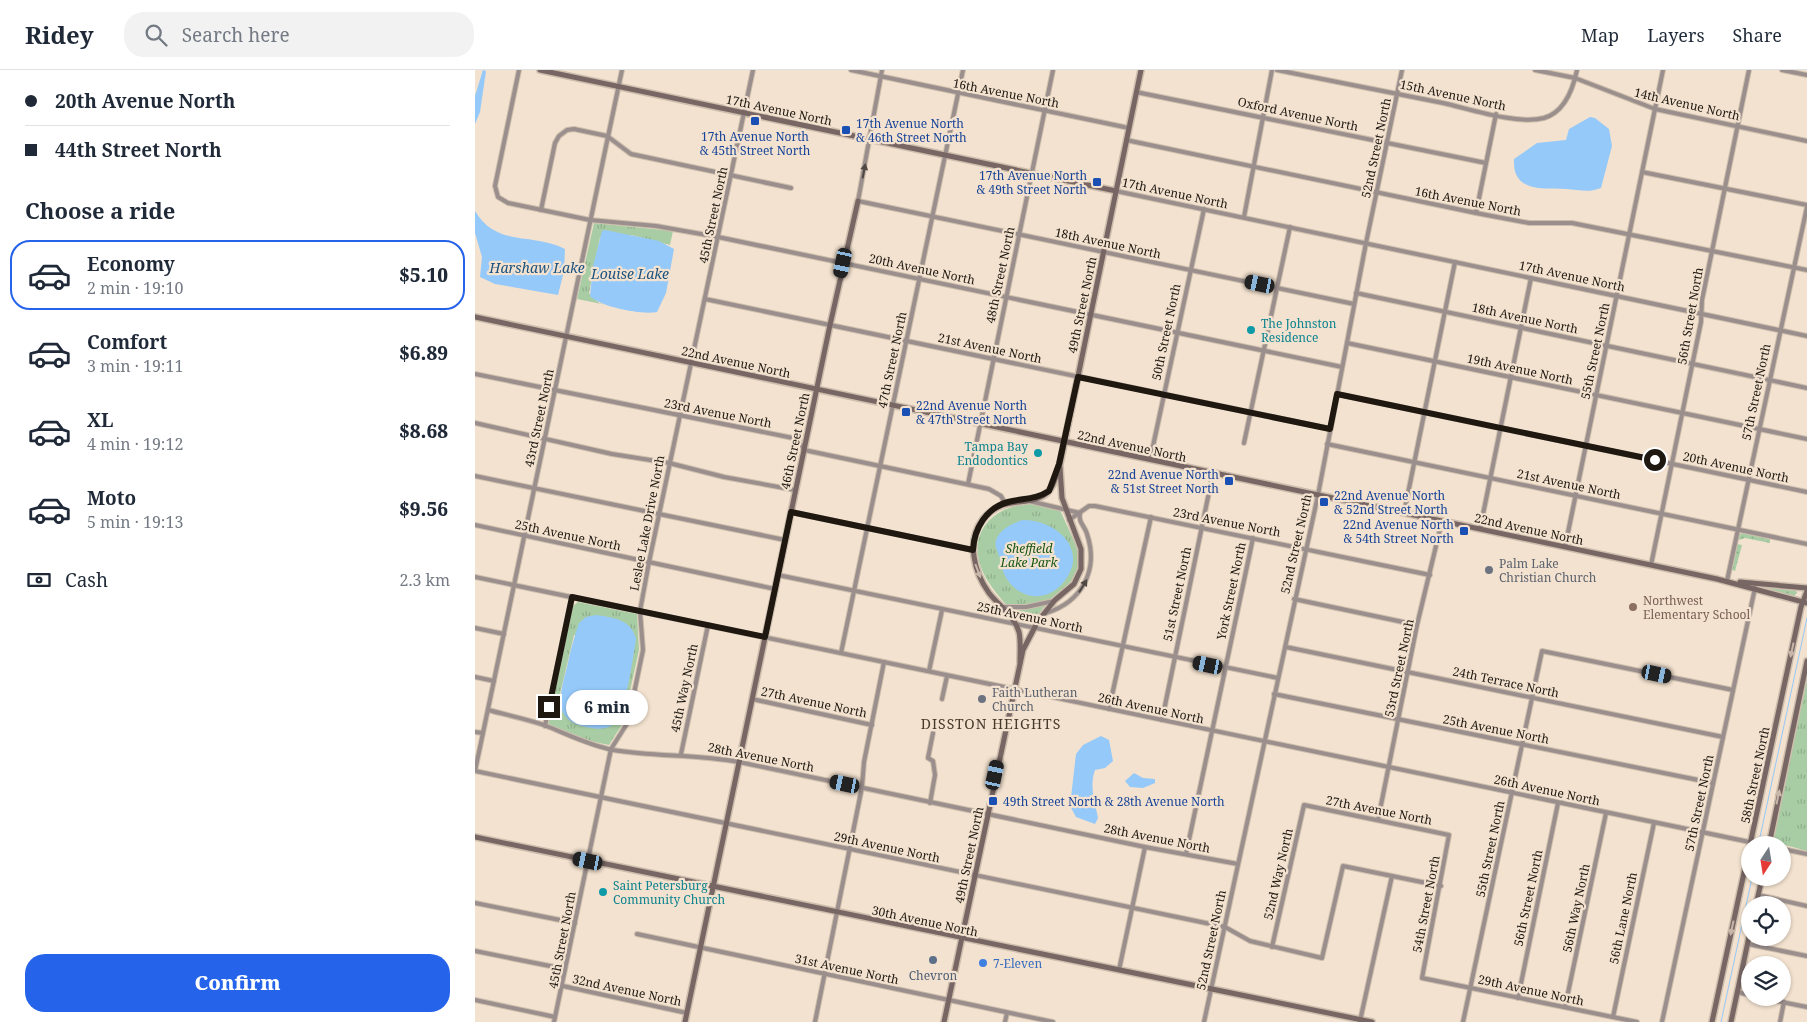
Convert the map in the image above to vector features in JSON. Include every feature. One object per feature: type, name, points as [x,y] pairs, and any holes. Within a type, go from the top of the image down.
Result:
[{"type":"street","name":"20th Avenue North","points":[[519,70],[495,186],[499,197],[508,203],[590,220],[656,226],[718,237],[1342,367]]},
{"type":"street","name":"17th Avenue North","points":[[540,70],[1807,336]]},
{"type":"street","name":"43rd Street North","points":[[475,771],[622,70]]},
{"type":"street","name":"45th Street North","points":[[691,363],[753,70]]},
{"type":"street","name":"16th Avenue North","points":[[851,70],[958,94],[1129,128]]},
{"type":"street","name":"46th Street North","points":[[685,1022],[795,490],[858,201],[883,70]]},
{"type":"street","name":"47th Street North","points":[[841,653],[963,70]]},
{"type":"street","name":"48th Street North","points":[[968,484],[992,359],[1053,70]]},
{"type":"street","name":"49th Street North","points":[[944,1022],[1019,662],[1019,632],[1016,624],[983,584],[974,562],[973,550],[976,531],[988,514],[1005,503],[1034,499],[1049,491],[1059,464],[1141,70]]},
{"type":"street","points":[[1244,217],[1272,70]]},
{"type":"street","name":"15th Avenue North","points":[[1277,70],[1495,114],[1535,120],[1552,115],[1561,108],[1568,98],[1575,78]]},
{"type":"street","name":"52nd Street North","points":[[1204,1022],[1286,646],[1294,598],[1318,495],[1356,293],[1402,70]]},
{"type":"street","name":"14th Avenue North","points":[[1535,70],[1575,78],[1655,109],[1807,141]]},
{"type":"street","points":[[1575,78],[1577,70]]},
{"type":"street","name":"55th Street North","points":[[1565,547],[1663,70]]},
{"type":"street","name":"56th Street North","points":[[1651,565],[1749,70]]},
{"type":"street","points":[[1781,70],[1807,75]]},
{"type":"street","name":"Oxford Avenue North","points":[[1136,92],[1486,163]]},
{"type":"street","points":[[1476,214],[1495,114]]},
{"type":"street","points":[[541,210],[555,143],[559,136],[567,130],[574,129],[607,136],[631,154],[791,188]]},
{"type":"street","name":"16th Avenue North","points":[[1126,140],[1476,214],[1529,223],[1572,223],[1630,233],[1807,270]]},
{"type":"street","points":[[1642,172],[1807,206]]},
{"type":"street","name":"18th Avenue North","points":[[858,201],[1354,304]]},
{"type":"street","name":"57th Street North","points":[[1727,581],[1807,206]]},
{"type":"street","name":"50th Street North","points":[[1150,460],[1204,209]]},
{"type":"street","points":[[1244,443],[1290,227]]},
{"type":"street","points":[[1404,513],[1455,262]]},
{"type":"street","points":[[1480,529],[1531,278]]},
{"type":"street","name":"18th Avenue North","points":[[1356,293],[1807,388]]},
{"type":"street","name":"21st Avenue North","points":[[705,299],[1330,429]]},
{"type":"street","name":"22nd Avenue North","points":[[475,317],[1727,581],[1805,603]]},
{"type":"street","name":"19th Avenue North","points":[[1347,343],[1807,438]]},
{"type":"street","name":"Leslee Lake Drive North","points":[[588,861],[611,749],[627,722],[643,650],[640,610],[691,363]]},
{"type":"street","name":"23rd Avenue North","points":[[475,374],[798,439],[804,450],[989,489],[1001,496],[1005,503]]},
{"type":"street","name":"20th Avenue North","points":[[1337,394],[1807,492]]},
{"type":"street","points":[[475,423],[545,437],[612,454],[669,463],[795,490]]},
{"type":"street","name":"21st Avenue North","points":[[1327,444],[1807,544]]},
{"type":"street","points":[[1002,607],[1026,607],[1055,600],[1067,592],[1074,584],[1081,569],[1081,549],[1062,498],[1059,464]]},
{"type":"street","name":"51st Street North","points":[[1162,720],[1213,474]]},
{"type":"street","points":[[475,476],[785,540]]},
{"type":"street","points":[[1024,500],[1066,510]]},
{"type":"street","name":"23rd Avenue North","points":[[1069,520],[1091,505],[1430,575]]},
{"type":"street","name":"23rd Avenue North","points":[[1066,510],[1080,513]]},
{"type":"street","points":[[791,512],[973,550]]},
{"type":"street","points":[[1045,613],[1059,609],[1072,600],[1082,590],[1087,580],[1091,551],[1087,532],[1080,523],[1080,513]]},
{"type":"street","points":[[1109,709],[1151,517]]},
{"type":"street","name":"53rd Street North","points":[[1378,820],[1417,624],[1442,521]]},
{"type":"street","name":"25th Avenue North","points":[[475,525],[775,589]]},
{"type":"street","name":"York Street North","points":[[1186,854],[1253,538]]},
{"type":"street","name":"25th Avenue North","points":[[778,575],[1225,669],[1278,678]]},
{"type":"street","name":"26th Avenue North","points":[[475,577],[640,610],[1265,743],[1741,840]]},
{"type":"street","name":"22nd Avenue North","points":[[1727,581],[1807,589]]},
{"type":"street","name":"57th Street North","points":[[1662,1022],[1755,588]]},
{"type":"street","name":"58th Street North","points":[[1753,836],[1807,589]]},
{"type":"street","points":[[545,726],[572,597]]},
{"type":"street","points":[[1294,598],[1417,624]]},
{"type":"street","name":"49th Street North","points":[[1019,662],[1034,628],[1055,600]]},
{"type":"street","points":[[929,671],[942,610]]},
{"type":"street","name":"45th Way North","points":[[681,754],[707,625]]},
{"type":"street","points":[[475,628],[504,634]]},
{"type":"street","name":"24th Terrace North","points":[[1286,646],[1723,737]]},
{"type":"street","name":"55th Street North","points":[[1463,1022],[1543,651],[1733,690]]},
{"type":"street","points":[[1771,836],[1807,661]]},
{"type":"street","points":[[815,1022],[823,974],[862,787],[884,662]]},
{"type":"street","points":[[942,699],[947,676]]},
{"type":"street","points":[[475,677],[494,681]]},
{"type":"street","name":"25th Avenue North","points":[[1274,694],[1713,783]]},
{"type":"street","name":"27th Avenue North","points":[[752,700],[872,725]]},
{"type":"street","name":"28th Avenue North","points":[[488,710],[545,726],[584,743],[611,749],[643,754],[681,754],[739,762],[1145,847],[1238,864]]},
{"type":"street","points":[[475,732],[483,733]]},
{"type":"street","points":[[930,803],[935,775],[933,760],[929,758],[933,733]]},
{"type":"street","name":"29th Avenue North","points":[[475,771],[1225,927],[1250,941],[1322,958],[1343,866],[1392,876]]},
{"type":"street","name":"56th Street North","points":[[1518,998],[1558,803]]},
{"type":"street","name":"27th Avenue North","points":[[1304,805],[1449,835]]},
{"type":"street","name":"52nd Way North","points":[[1272,947],[1304,805]]},
{"type":"street","name":"56th Way North","points":[[1565,1007],[1606,813]]},
{"type":"street","name":"56th Lane North","points":[[1613,1017],[1654,823]]},
{"type":"street","name":"54th Street North","points":[[1422,978],[1441,886],[1449,835]]},
{"type":"street","name":"30th Avenue North","points":[[475,837],[1372,1022]]},
{"type":"street","points":[[1119,970],[1145,847]]},
{"type":"street","points":[[1791,851],[1807,854]]},
{"type":"street","name":"45th Street North","points":[[554,1022],[588,861]]},
{"type":"street","points":[[1361,1021],[1392,876],[1441,886]]},
{"type":"street","name":"58th Street North","points":[[1712,1022],[1742,886]]},
{"type":"street","points":[[1760,886],[1758,895],[1807,906]]},
{"type":"street","points":[[475,902],[575,923]]},
{"type":"street","name":"31st Avenue North","points":[[637,934],[1053,1022]]},
{"type":"street","points":[[1731,1022],[1748,946]]},
{"type":"street","points":[[1758,946],[1807,956]]},
{"type":"street","name":"32nd Avenue North","points":[[475,951],[565,969]]},
{"type":"street","name":"29th Avenue North","points":[[1422,978],[1637,1022]]},
{"type":"street","name":"32nd Avenue North","points":[[563,986],[687,1013]]},
{"type":"street","points":[[1737,992],[1741,993]]},
{"type":"street","points":[[475,1000],[555,1017]]},
{"type":"street","points":[[1791,1004],[1807,1007]]},
{"type":"street","points":[[1780,1022],[1783,1006]]},
{"type":"street","points":[[1005,1022],[1007,1013]]},
{"type":"green space","points":[[594,223],[673,231],[670,245],[631,235],[600,237],[589,293],[599,303],[607,305],[577,299]]},
{"type":"green space","name":"Sheffield Lake Park","points":[[1030,504],[1060,510],[1078,550],[1077,571],[1068,586],[1043,608],[1032,624],[1021,621],[1015,616],[992,587],[981,567],[978,549],[979,538],[989,520],[1007,509],[1018,505]]},
{"type":"green space","points":[[1742,533],[1770,539],[1770,543],[1745,538],[1739,540],[1739,535]]},
{"type":"green space","points":[[1737,544],[1742,545],[1735,571],[1732,570]]},
{"type":"green space","points":[[1765,588],[1795,589],[1797,593],[1794,596],[1765,590]]},
{"type":"green space","points":[[578,602],[637,614],[639,650],[623,723],[609,745],[581,739],[548,725],[573,606]],"holes":[[[574,635],[634,651],[621,710],[616,722],[604,727],[593,728],[569,720],[560,694]]]},
{"type":"green space","points":[[1807,679],[1807,851],[1791,847],[1791,836],[1773,836]]},
{"type":"water","points":[[483,70],[486,71],[480,112],[475,124],[475,96]]},
{"type":"water","points":[[1590,117],[1595,118],[1609,129],[1612,146],[1601,188],[1588,191],[1539,188],[1524,183],[1518,178],[1514,159],[1537,143],[1566,140],[1569,129]]},
{"type":"water","name":"Harshaw Lake","points":[[475,211],[484,223],[505,235],[541,241],[565,249],[564,271],[558,295],[495,284],[480,277],[482,257],[475,233]]},
{"type":"water","name":"Louise Lake","points":[[605,230],[659,241],[674,249],[666,293],[657,312],[641,312],[612,307],[590,296],[593,266],[602,231]]},
{"type":"water","points":[[1023,520],[1036,521],[1058,532],[1067,540],[1072,550],[1073,560],[1070,572],[1062,584],[1047,594],[1031,596],[1016,589],[1003,572],[996,540],[1004,530]]},
{"type":"water","points":[[596,615],[626,623],[634,632],[636,639],[629,682],[620,714],[617,721],[612,725],[599,729],[570,721],[561,707],[562,688],[579,623],[586,617]]},
{"type":"water","points":[[1101,736],[1109,740],[1113,761],[1105,768],[1095,770],[1093,776],[1094,800],[1098,818],[1095,824],[1076,817],[1070,806],[1076,754],[1083,745]]},
{"type":"water","points":[[1134,773],[1143,778],[1155,779],[1155,783],[1143,788],[1130,787],[1125,781]]},
{"type":"waterway","points":[[1760,836],[1807,618]]},
{"type":"waterway","points":[[1721,1022],[1750,886]]},
{"type":"place","name":"17th Avenue North & 45th Street North","points":[[755,121]]},
{"type":"place","name":"17th Avenue North & 46th Street North","points":[[846,130]]},
{"type":"place","name":"17th Avenue North & 49th Street North","points":[[1097,182]]},
{"type":"place","name":"The Johnston Residence","points":[[1251,330]]},
{"type":"place","name":"22nd Avenue North & 47th Street North","points":[[906,412]]},
{"type":"place","name":"Tampa Bay Endodontics","points":[[1038,453]]},
{"type":"place","name":"22nd Avenue North & 51st Street North","points":[[1229,481]]},
{"type":"place","name":"22nd Avenue North & 52nd Street North","points":[[1324,502]]},
{"type":"place","name":"22nd Avenue North & 54th Street North","points":[[1464,531]]},
{"type":"place","name":"Palm Lake Christian Church","points":[[1489,570]]},
{"type":"place","name":"Northwest Elementary School","points":[[1633,607]]},
{"type":"place","name":"Faith Lutheran Church","points":[[982,699]]},
{"type":"place","name":"49th Street North & 28th Avenue North","points":[[993,801]]},
{"type":"place","name":"Saint Petersburg Community Church","points":[[603,892]]},
{"type":"place","name":"Chevron","points":[[933,960]]},
{"type":"place","name":"7-Eleven","points":[[983,963]]},
{"type":"district","name":"DISSTON HEIGHTS","points":[[991,723]]},
{"type":"route","points":[[549,707],[572,597],[765,637],[791,512],[973,550],[976,531],[981,522],[997,507],[1014,501],[1034,499],[1049,491],[1059,464],[1078,377],[1330,429],[1337,394],[1655,460]]}]
